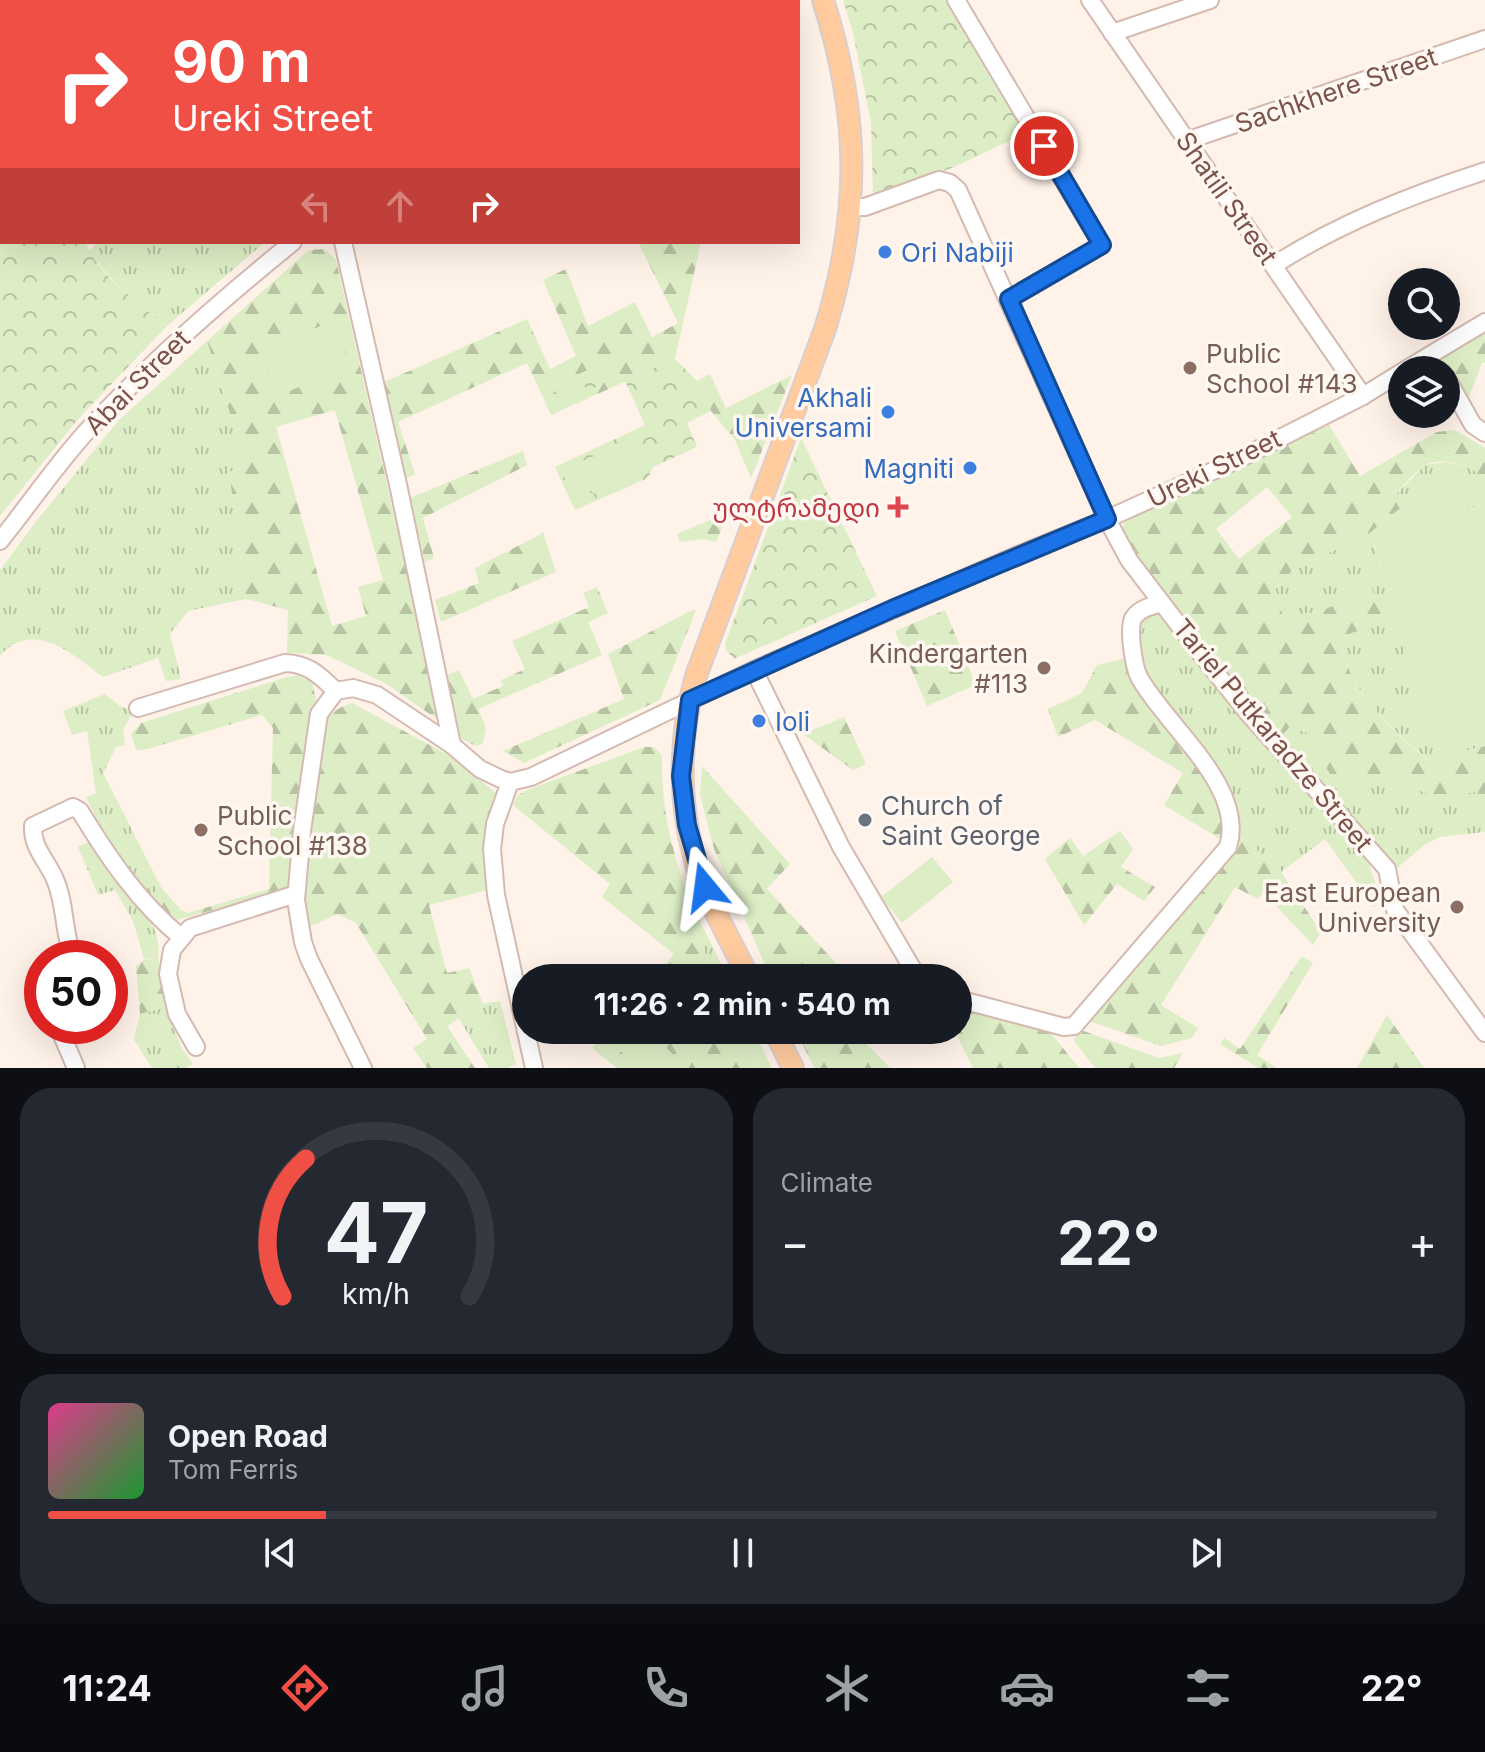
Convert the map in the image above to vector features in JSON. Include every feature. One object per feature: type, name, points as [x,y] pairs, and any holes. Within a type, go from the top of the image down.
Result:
[{"type":"main road","points":[[742,964],[705,887],[687,825],[681,776],[690,700],[708,642],[825,329],[840,275],[852,207],[852,155],[845,90],[823,0]]},
{"type":"main road","points":[[781,1044],[793,1068]]},
{"type":"street","points":[[956,0],[1102,245],[1009,299]]},
{"type":"street","name":"Shatili Street","points":[[1090,0],[1363,396]]},
{"type":"street","points":[[1112,33],[1210,0]]},
{"type":"street","name":"Sachkhere Street","points":[[1186,141],[1485,39]]},
{"type":"street","points":[[1274,265],[1316,238],[1361,217],[1485,171]]},
{"type":"street","name":"Tariel Putkaradze Street","points":[[852,207],[865,207],[939,180],[950,183],[958,190],[1107,519],[1129,560],[1248,713],[1387,869],[1395,910],[1485,1033]]},
{"type":"street","name":"Abai Street","points":[[0,541],[84,434],[140,374],[291,244]]},
{"type":"street","points":[[343,244],[399,489],[452,745]]},
{"type":"street","name":"Ureki Street","points":[[1428,356],[1485,322]]},
{"type":"street","name":"Ureki Street","points":[[510,782],[531,777],[754,670],[1237,460],[1388,381]]},
{"type":"street","points":[[1460,402],[1473,425],[1485,433]]},
{"type":"street","points":[[972,1003],[1064,1027],[1074,1026],[1228,847],[1232,824],[1221,791],[1186,737],[1140,678],[1134,664],[1131,624],[1134,617],[1142,610],[1162,603]]},
{"type":"street","points":[[138,708],[285,663],[302,664],[312,669],[336,691]]},
{"type":"street","points":[[754,670],[841,847],[910,964]]},
{"type":"street","points":[[363,1068],[309,959],[296,894],[319,714],[336,691],[353,688],[377,695],[452,745],[480,769],[510,782],[495,824],[492,849],[496,895],[534,1068]]},
{"type":"street","points":[[68,940],[62,900],[54,878],[32,842],[33,826],[73,807],[80,811],[108,858],[181,937]]},
{"type":"street","points":[[196,1047],[177,1014],[168,974],[172,950],[190,928],[296,894]]},
{"type":"street","points":[[66,1044],[76,1068]]},
{"type":"green space","points":[[843,0],[949,0],[1026,133],[954,167],[880,195],[873,192],[871,123],[853,33]]},
{"type":"green space","points":[[0,244],[87,244],[108,276],[167,326],[79,418],[0,516]]},
{"type":"green space","points":[[96,244],[263,244],[167,326],[123,291],[88,252]]},
{"type":"green space","points":[[639,244],[701,244],[675,359],[551,415],[527,363],[398,422],[415,474],[405,479],[382,383],[527,319],[550,369],[576,356],[543,280],[566,269],[588,326],[635,302],[652,337],[678,323]]},
{"type":"green space","points":[[325,249],[336,260],[441,722],[385,683],[326,655],[287,653],[288,610],[246,599],[229,472],[247,467],[207,341],[309,250]],"holes":[[[335,410],[383,580],[358,587],[366,616],[332,626],[276,427]]]},
{"type":"green space","points":[[333,321],[351,366],[277,396],[259,351]]},
{"type":"green space","points":[[1485,331],[1485,363],[1482,363],[1467,402],[1460,390],[1460,356],[1439,356]]},
{"type":"green space","points":[[207,341],[247,467],[229,472],[246,599],[188,611],[170,634],[181,679],[166,681],[158,658],[103,677],[66,651],[40,640],[26,640],[13,645],[0,656],[0,570],[119,420]]},
{"type":"green space","points":[[675,359],[697,381],[711,411],[687,423],[697,447],[653,467],[648,478],[575,510],[555,467],[645,425],[625,381]]},
{"type":"green space","points":[[598,365],[606,382],[587,391],[579,374]]},
{"type":"green space","points":[[710,374],[726,408],[792,375],[751,478],[735,440],[711,411],[697,381]]},
{"type":"green space","points":[[577,376],[583,390],[559,400],[553,386]]},
{"type":"green space","points":[[1329,425],[1360,476],[1437,432],[1455,430],[1485,448],[1485,477],[1448,462],[1424,466],[1396,493],[1403,506],[1366,536],[1295,568],[1275,588],[1283,616],[1319,612],[1372,588],[1383,618],[1351,633],[1343,645],[1353,679],[1374,709],[1427,760],[1485,746],[1485,795],[1474,792],[1436,797],[1396,781],[1347,783],[1332,778],[1306,732],[1289,728],[1279,738],[1130,549],[1122,533],[1124,523]],"holes":[[[1267,487],[1292,517],[1239,559],[1216,529]]]},
{"type":"green space","points":[[801,438],[877,596],[734,659],[725,644]]},
{"type":"green space","points":[[634,439],[647,471],[593,494],[580,462]]},
{"type":"green space","points":[[523,451],[527,465],[423,518],[434,558],[425,562],[410,498]]},
{"type":"green space","points":[[577,462],[592,497],[576,504],[561,470]]},
{"type":"green space","points":[[1447,462],[1469,467],[1485,477],[1485,504],[1372,535],[1430,747],[1485,733],[1485,746],[1428,760],[1374,709],[1353,679],[1347,662],[1343,645],[1351,633],[1363,630],[1372,589],[1319,612],[1283,616],[1275,588],[1295,568],[1366,536],[1403,506],[1396,494],[1425,465]]},
{"type":"green space","points":[[1462,473],[1472,505],[1418,521],[1408,490]]},
{"type":"green space","points":[[1485,504],[1485,733],[1430,748],[1372,534]]},
{"type":"green space","points":[[729,512],[716,542],[704,539],[680,542],[677,534]]},
{"type":"green space","points":[[543,533],[556,572],[441,622],[435,600],[479,583],[475,568]]},
{"type":"green space","points":[[597,587],[608,613],[588,622],[602,655],[478,709],[486,728],[483,743],[476,746],[461,739],[447,675],[459,670],[473,699],[503,686],[501,680],[525,669],[512,641],[589,607],[583,593]]},
{"type":"green space","points":[[696,610],[660,700],[524,763],[503,751],[624,699],[608,654]]},
{"type":"green space","points":[[945,610],[976,685],[927,706],[895,631]]},
{"type":"green space","points":[[1149,612],[1161,613],[1369,864],[1381,902],[1374,907],[1325,839],[1281,872],[1236,831],[1145,675],[1137,623]]},
{"type":"green space","points":[[1131,657],[1218,793],[1225,842],[1164,805],[1183,773],[1095,720],[1058,737],[1048,709],[1082,693],[1097,665]]},
{"type":"green space","points":[[299,675],[312,682],[317,703],[292,889],[176,920],[148,897],[161,887],[181,910],[188,913],[269,889],[273,728],[262,715],[136,750],[131,734],[141,723]]},
{"type":"green space","points":[[105,694],[120,706],[134,711],[123,729],[125,745],[116,747],[103,773],[161,887],[148,897],[110,847],[86,797],[96,793],[87,731],[72,735],[63,711]]},
{"type":"green space","points":[[352,703],[452,757],[496,793],[488,826],[488,890],[429,905],[447,973],[469,968],[483,1004],[447,1026],[475,1068],[427,1068],[413,1048],[427,1039],[356,923],[337,914],[307,928],[302,877],[323,730],[333,713]]},
{"type":"green space","points":[[844,717],[866,764],[853,770],[803,734]]},
{"type":"green space","points":[[1289,728],[1306,732],[1332,778],[1347,783],[1396,781],[1436,797],[1474,792],[1485,795],[1485,832],[1440,837],[1426,844],[1396,869],[1279,738]]},
{"type":"green space","points":[[644,747],[654,747],[662,755],[668,824],[686,890],[682,897],[710,964],[666,964],[674,954],[602,897],[610,884],[513,805],[518,795]]},
{"type":"green space","points":[[702,766],[790,864],[767,889],[837,964],[765,964],[714,849],[700,795]]},
{"type":"green space","points":[[1120,831],[1133,849],[1121,867],[1155,887],[1144,901],[1117,884],[1084,925],[1045,859],[1070,838],[1083,856]]},
{"type":"green space","points":[[1236,831],[1281,872],[1321,932],[1313,945],[1263,892],[1258,899],[1235,887],[1161,1005],[1198,1028],[1192,1038],[1161,1046],[1086,1020]]},
{"type":"green space","points":[[90,841],[146,912],[154,927],[158,957],[144,959],[133,921],[115,890],[98,895],[78,847]]},
{"type":"green space","points":[[932,857],[953,882],[902,923],[881,897]]},
{"type":"green space","points":[[686,890],[721,964],[710,964],[682,897]]},
{"type":"green space","points":[[1302,956],[1313,963],[1257,1055],[1277,1068],[1258,1068],[1220,1044],[1224,1038],[1240,1049]]},
{"type":"green space","points":[[158,957],[166,1007],[140,1014],[136,966],[144,960]]},
{"type":"green space","points":[[500,1001],[516,1064],[508,1068],[489,1068],[459,1019],[483,1004]]},
{"type":"green space","points":[[166,1007],[181,1047],[193,1064],[185,1068],[152,1068],[134,1040],[140,1014]]},
{"type":"green space","points":[[972,1010],[1046,1027],[1079,1068],[973,1068],[961,1044],[972,1044]]},
{"type":"green space","points":[[1387,1015],[1424,1068],[1357,1068]]},
{"type":"green space","points":[[1078,1029],[1159,1058],[1183,1053],[1174,1068],[1095,1068],[1074,1041]]},
{"type":"green space","points":[[595,1044],[746,1044],[757,1068],[617,1068],[592,1048]]},
{"type":"green space","points":[[612,1044],[662,1044],[672,1053],[659,1068],[639,1068]]},
{"type":"green space","points":[[746,1044],[760,1044],[772,1068],[757,1068]]},
{"type":"green space","points":[[803,1044],[867,1044],[890,1068],[814,1068]]},
{"type":"place","name":"Ori Nabiji","points":[[885,252]]},
{"type":"place","name":"Public School #143","points":[[1190,368]]},
{"type":"place","name":"Akhali Universami","points":[[888,412]]},
{"type":"place","name":"Magniti","points":[[970,468]]},
{"type":"place","name":"ულტრამედი","points":[[898,507]]},
{"type":"place","name":"Kindergarten #113","points":[[1044,668]]},
{"type":"place","name":"Ioli","points":[[759,721]]},
{"type":"place","name":"Church of Saint George","points":[[865,820]]},
{"type":"place","name":"Public School #138","points":[[201,830]]},
{"type":"place","name":"East European University","points":[[1457,907]]},
{"type":"route","points":[[705,887],[687,825],[681,776],[690,700],[892,609],[1107,519],[1009,299],[1102,245],[1044,146]]}]
